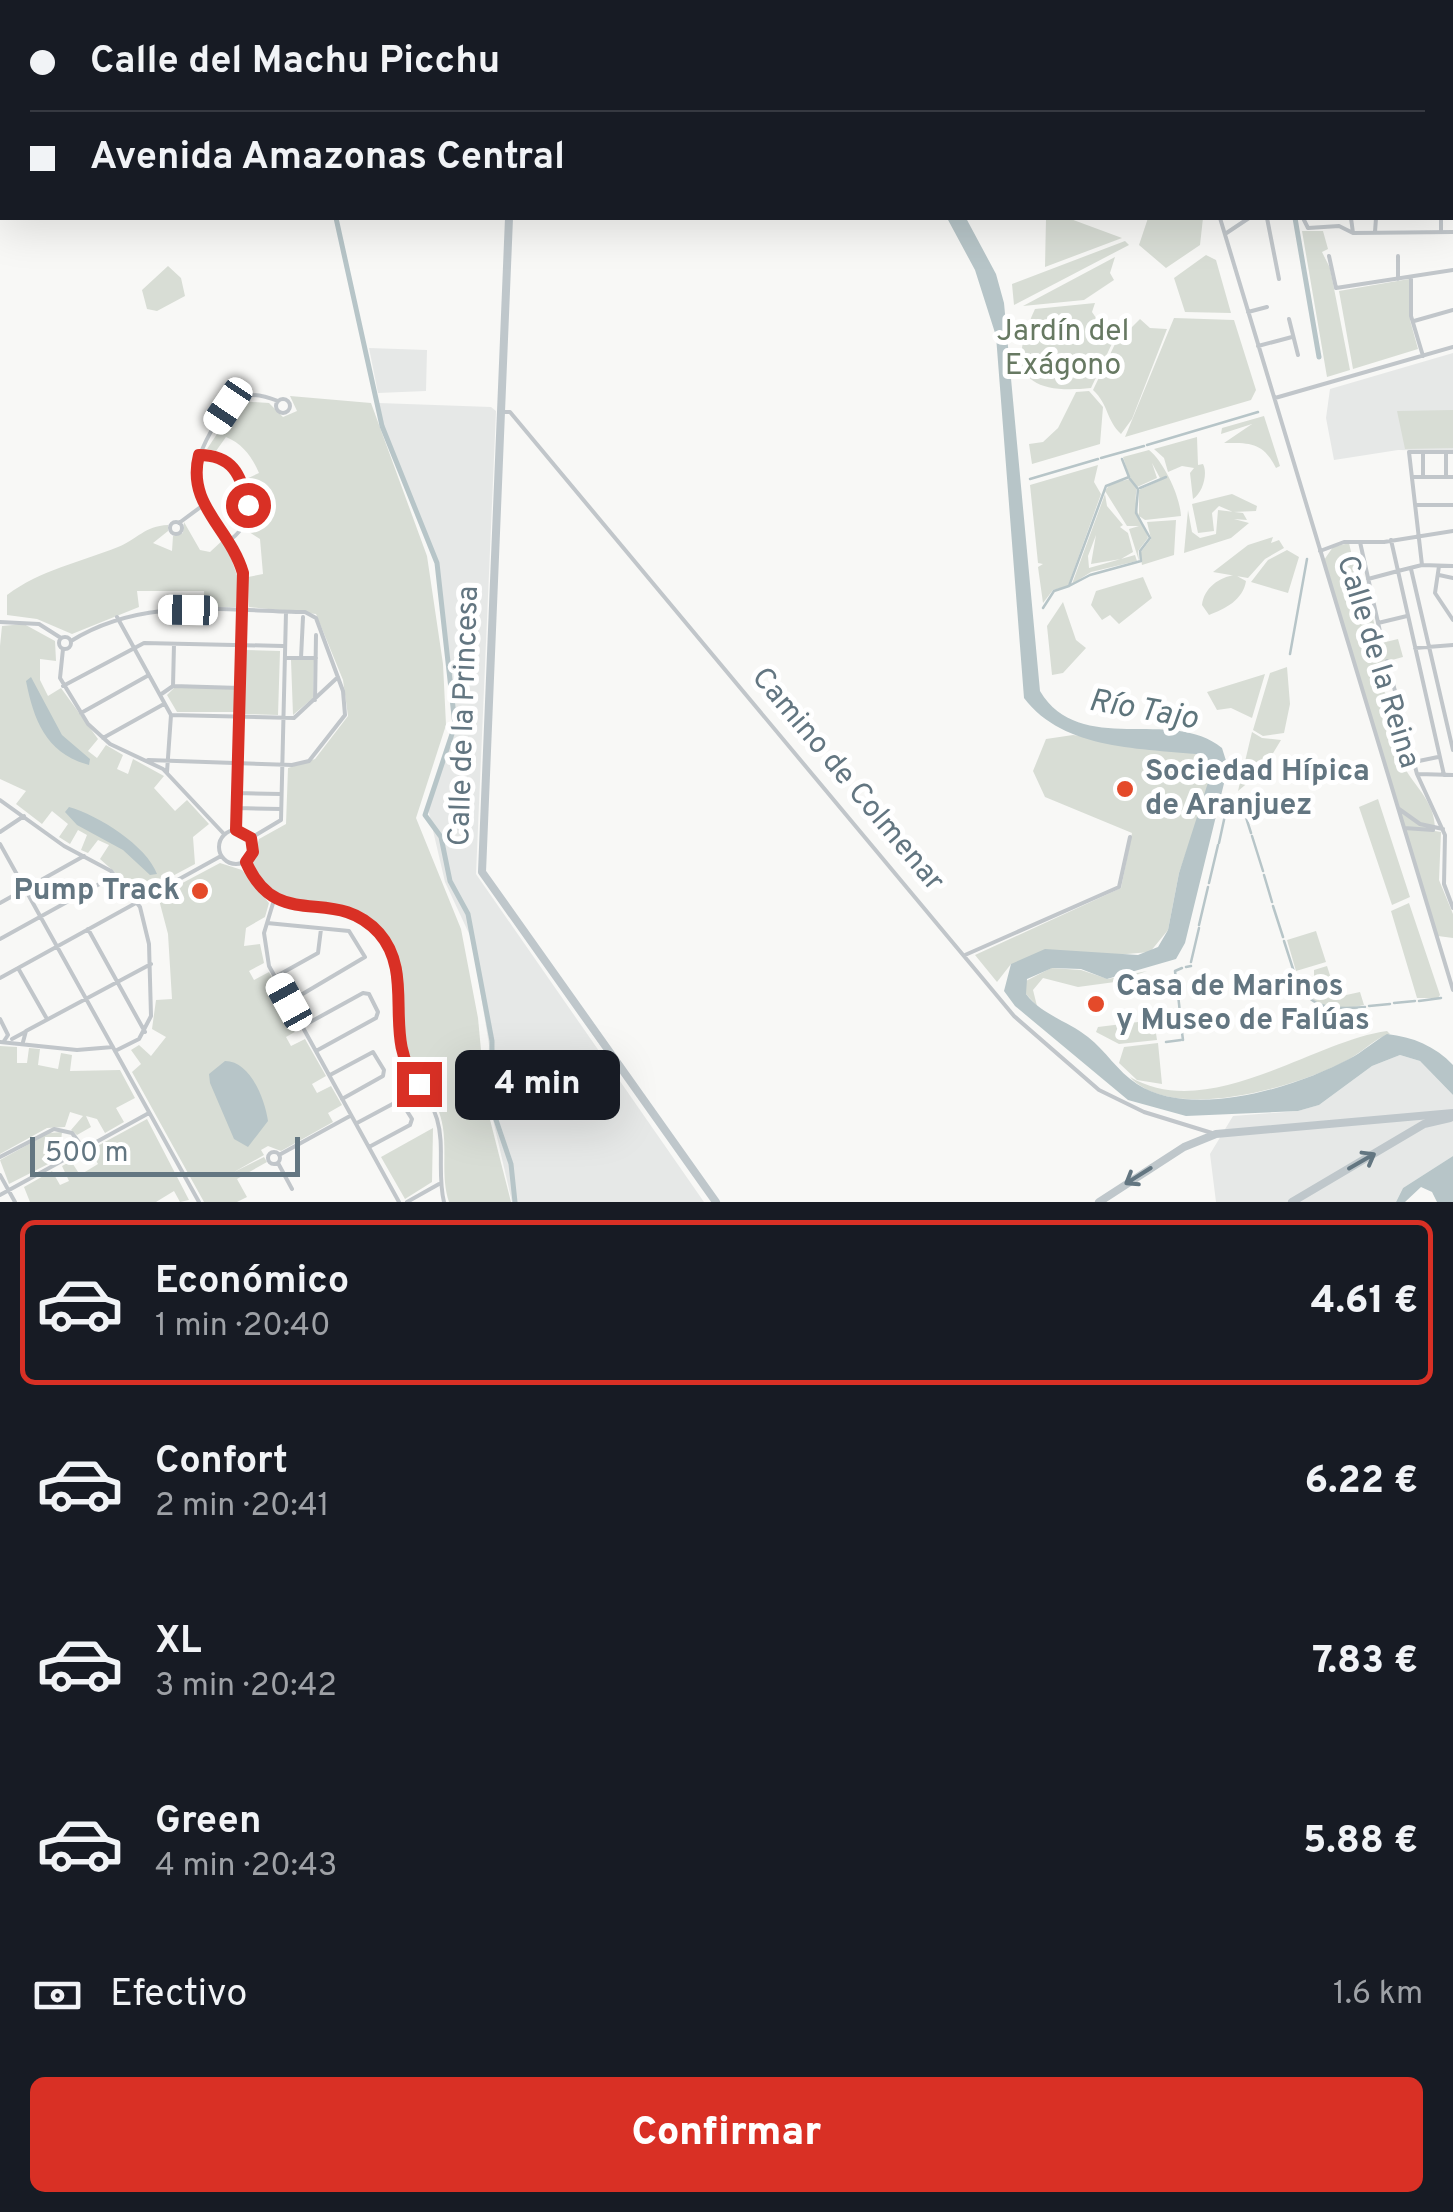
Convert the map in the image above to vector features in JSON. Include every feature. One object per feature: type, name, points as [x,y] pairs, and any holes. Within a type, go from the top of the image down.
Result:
[{"type":"street","name":"Calle de la Princesa","points":[[508,220],[482,872],[716,1202]]},
{"type":"street","name":"Calle de la Reina","points":[[1221,220],[1453,990]]},
{"type":"street","points":[[1225,234],[1246,220]]},
{"type":"street","points":[[1267,220],[1279,279]]},
{"type":"street","points":[[1305,220],[1308,228],[1340,226],[1353,232],[1453,232]]},
{"type":"street","points":[[1350,220],[1353,232]]},
{"type":"street","points":[[1376,220],[1376,232]]},
{"type":"street","points":[[1441,220],[1441,232]]},
{"type":"street","points":[[1328,256],[1336,288],[1453,270]]},
{"type":"street","points":[[1398,256],[1398,279]]},
{"type":"street","points":[[1411,277],[1413,322],[1423,356]]},
{"type":"street","points":[[1248,312],[1267,307]]},
{"type":"street","points":[[1413,322],[1453,310]]},
{"type":"street","points":[[1289,319],[1298,354]]},
{"type":"street","points":[[1258,346],[1293,336]]},
{"type":"street","points":[[1274,399],[1453,346]]},
{"type":"street","points":[[236,830],[243,573],[230,540],[202,506],[194,482],[199,455],[236,398],[254,394],[278,401]]},
{"type":"street","name":"Camino de Colmenar","points":[[500,412],[510,412],[1014,1016],[1087,1083],[1144,1112],[1216,1134]]},
{"type":"street","points":[[1413,477],[1450,477],[1450,452],[1409,452],[1422,566]]},
{"type":"street","points":[[1423,452],[1423,477]]},
{"type":"street","points":[[199,455],[223,456],[242,485],[248,521],[230,540]]},
{"type":"street","points":[[1417,505],[1453,504]]},
{"type":"street","points":[[179,523],[202,506]]},
{"type":"street","points":[[1320,551],[1338,543],[1453,531]]},
{"type":"street","points":[[1391,540],[1444,774]]},
{"type":"street","points":[[1360,542],[1381,636]]},
{"type":"street","points":[[1368,579],[1422,566],[1453,566]]},
{"type":"street","points":[[1439,566],[1434,593],[1453,620]]},
{"type":"street","points":[[1411,568],[1453,750]]},
{"type":"street","points":[[1439,575],[1453,578]]},
{"type":"street","points":[[63,649],[117,617],[160,610],[288,612],[316,618],[345,698],[344,720],[309,760],[282,764],[148,760]]},
{"type":"street","points":[[251,838],[276,826],[281,809],[288,612]]},
{"type":"street","points":[[302,616],[302,658]]},
{"type":"street","points":[[1378,623],[1408,616]]},
{"type":"street","points":[[117,617],[171,715],[167,772]]},
{"type":"street","points":[[0,622],[40,624],[71,641]]},
{"type":"street","points":[[1410,628],[1424,625]]},
{"type":"street","points":[[316,636],[316,700]]},
{"type":"street","points":[[61,638],[63,649],[58,670],[80,713],[103,738],[167,772],[224,834]]},
{"type":"street","points":[[173,686],[174,644]]},
{"type":"street","points":[[1415,648],[1453,645]]},
{"type":"street","points":[[64,686],[133,647],[285,646]]},
{"type":"street","points":[[285,658],[316,658]]},
{"type":"street","points":[[1387,661],[1417,774],[1443,829],[1443,874],[1453,908]]},
{"type":"street","points":[[80,713],[149,675]]},
{"type":"street","points":[[1422,679],[1436,676]]},
{"type":"street","points":[[171,715],[299,716],[338,677]]},
{"type":"street","points":[[160,695],[173,686],[240,688]]},
{"type":"street","points":[[103,738],[164,703]]},
{"type":"street","points":[[1414,762],[1440,756]]},
{"type":"street","points":[[1417,774],[1453,775]]},
{"type":"street","points":[[237,793],[282,794]]},
{"type":"street","points":[[0,800],[116,874],[138,902],[151,964],[151,1016],[145,1032],[114,1049],[77,1050],[23,1042],[12,1039],[0,1020]]},
{"type":"street","points":[[1398,807],[1424,826]]},
{"type":"street","points":[[237,808],[281,809]]},
{"type":"street","points":[[0,832],[24,816]]},
{"type":"street","points":[[1404,828],[1418,832],[1443,829]]},
{"type":"street","points":[[1404,828],[1453,830]]},
{"type":"street","points":[[246,862],[229,863],[221,856],[219,844],[224,834],[236,830],[251,838]]},
{"type":"street","points":[[1408,842],[1418,832]]},
{"type":"street","points":[[246,862],[253,852],[251,838]]},
{"type":"street","points":[[965,956],[1120,887],[1130,838]]},
{"type":"street","points":[[0,844],[196,1201]]},
{"type":"street","points":[[0,904],[84,856]]},
{"type":"street","points":[[0,978],[221,856]]},
{"type":"street","points":[[246,862],[259,886],[274,900],[298,908],[329,906],[350,912],[368,922],[389,948],[396,974],[398,1048],[431,1102],[439,1126],[439,1184],[444,1202]]},
{"type":"street","points":[[0,939],[116,874]]},
{"type":"street","points":[[1443,874],[1453,874]]},
{"type":"street","points":[[274,900],[267,923],[265,955],[399,1202]]},
{"type":"street","points":[[267,923],[352,933],[364,959],[289,1002]]},
{"type":"street","points":[[275,978],[318,953],[322,928]]},
{"type":"street","points":[[88,930],[145,1032]]},
{"type":"street","points":[[2,1042],[151,964]]},
{"type":"street","points":[[18,968],[47,1020]]},
{"type":"street","points":[[302,1026],[362,993],[369,994],[378,1016],[316,1051]]},
{"type":"street","points":[[23,1042],[26,1032]]},
{"type":"street","points":[[329,1075],[373,1052],[384,1070],[383,1076],[342,1099]]},
{"type":"street","points":[[356,1124],[402,1101],[412,1123],[369,1147]]},
{"type":"street","points":[[0,1195],[149,1113]]},
{"type":"street","points":[[292,1189],[278,1163],[280,1155],[351,1115]]},
{"type":"street","points":[[1099,1202],[1177,1151],[1216,1134],[1449,1115]]},
{"type":"street","points":[[1402,1138],[1409,1129],[1403,1118]]},
{"type":"street","points":[[1292,1202],[1432,1118]]},
{"type":"street","points":[[0,1157],[54,1129],[72,1133],[84,1148]]},
{"type":"street","points":[[1198,1129],[1199,1140]]},
{"type":"street","points":[[278,1163],[270,1163],[268,1156],[273,1152],[280,1155]]},
{"type":"street","points":[[0,1174],[16,1202]]},
{"type":"street","points":[[407,1202],[439,1184]]},
{"type":"shaded area","points":[[948,220],[967,220],[996,274],[1004,303],[1040,691],[1057,711],[1078,722],[1201,736],[1222,748],[1228,767],[1185,943],[1176,959],[1107,979],[1081,969],[1052,968],[1027,979],[1026,994],[1088,1037],[1130,1079],[1160,1094],[1215,1099],[1273,1089],[1327,1070],[1387,1034],[1406,1037],[1446,1058],[1453,1065],[1453,1095],[1420,1061],[1400,1055],[1372,1066],[1319,1105],[1298,1111],[1186,1116],[1128,1100],[1015,1006],[1004,991],[1011,964],[1045,949],[1138,955],[1158,947],[1168,930],[1179,873],[1213,767],[1204,755],[1131,748],[1082,737],[1060,728],[1024,698],[996,336],[975,270]]},
{"type":"shaded area","points":[[369,348],[427,350],[426,391],[378,393]]},
{"type":"shaded area","points":[[1453,353],[1453,451],[1398,450],[1334,460],[1326,418],[1330,389]]},
{"type":"shaded area","points":[[379,403],[491,407],[496,411],[476,874],[704,1202],[512,1202],[487,1094],[489,1045],[472,940],[445,882],[428,809],[457,726],[438,562],[384,427]]},
{"type":"shaded area","points":[[31,677],[62,735],[90,759],[89,765],[62,752],[44,734],[29,696],[26,681]]},
{"type":"shaded area","points":[[69,807],[120,833],[143,853],[157,874],[150,875],[123,850],[77,825],[65,812]]},
{"type":"shaded area","points":[[1400,1055],[1420,1061],[1453,1095],[1453,1156],[1403,1188],[1396,1202],[1216,1202],[1210,1154],[1233,1116],[1298,1111],[1319,1105],[1372,1066]]},
{"type":"shaded area","points":[[225,1061],[249,1074],[266,1112],[268,1121],[248,1147],[234,1139],[210,1083],[209,1074]]},
{"type":"shaded area","points":[[1453,1156],[1453,1202],[1437,1202],[1432,1192],[1421,1187],[1405,1202],[1396,1202],[1403,1188]]},
{"type":"green space","points":[[1046,220],[1073,220],[1122,238],[1045,267]]},
{"type":"green space","points":[[1147,220],[1203,220],[1200,245],[1166,268],[1139,245]]},
{"type":"green space","points":[[1302,231],[1323,231],[1328,249],[1322,252],[1330,268],[1350,370],[1327,377]]},
{"type":"green space","points":[[1125,241],[1129,245],[1014,305],[1012,284]]},
{"type":"green space","points":[[1206,255],[1216,260],[1231,313],[1185,312],[1174,278]]},
{"type":"green space","points":[[1115,257],[1110,273],[1114,280],[1084,300],[1023,306]]},
{"type":"green space","points":[[168,266],[181,278],[185,296],[157,311],[147,309],[142,290]]},
{"type":"green space","points":[[1409,279],[1410,320],[1418,349],[1353,369],[1339,291]]},
{"type":"green space","name":"Jardín del Exágono","points":[[1095,303],[1092,312],[1107,334],[1117,333],[1091,388],[1049,387],[1036,382],[1022,363],[1026,330],[1035,309]]},
{"type":"green space","points":[[1174,318],[1234,320],[1256,390],[1251,400],[1125,437]]},
{"type":"green space","points":[[1140,319],[1150,328],[1167,329],[1132,419],[1121,434],[1093,390],[1115,344]]},
{"type":"green space","points":[[1089,391],[1103,407],[1100,444],[1032,464],[1029,444],[1043,442],[1058,428],[1076,392]]},
{"type":"green space","points":[[290,396],[371,403],[427,556],[443,664],[446,725],[416,818],[461,929],[478,1018],[486,1104],[511,1202],[449,1202],[442,1123],[435,1103],[402,1046],[398,971],[390,942],[380,929],[347,908],[279,895],[264,884],[251,866],[259,839],[286,824],[288,768],[315,759],[348,716],[343,680],[316,614],[249,607],[248,577],[263,574],[260,539],[246,530],[251,513],[244,480],[259,473],[246,452],[226,437],[216,451],[207,449],[239,401],[269,403],[283,417],[297,411]]},
{"type":"green space","points":[[1453,410],[1453,448],[1405,449],[1397,411]]},
{"type":"green space","points":[[1264,416],[1280,466],[1276,468],[1266,453],[1255,446],[1224,443],[1252,424],[1221,434],[1222,428]]},
{"type":"green space","points":[[1197,437],[1198,465],[1203,464],[1205,477],[1193,499],[1190,473],[1194,468],[1182,466],[1168,472],[1164,458],[1154,449]]},
{"type":"green space","points":[[1149,450],[1170,480],[1181,516],[1145,520],[1139,516],[1148,538],[1138,551],[1139,561],[1129,529],[1139,526],[1127,526],[1105,491],[1110,484],[1130,479],[1123,457]],"holes":[[[1152,463],[1161,480],[1139,490],[1139,515],[1137,487],[1157,478]]]},
{"type":"green space","points":[[1098,465],[1094,482],[1101,494],[1068,586],[1053,590],[1043,603],[1038,567],[1043,564],[1038,563],[1030,485]]},
{"type":"green space","points":[[1105,494],[1107,506],[1128,533],[1133,552],[1121,559],[1135,555],[1137,561],[1091,572],[1072,584]],"holes":[[[1096,535],[1091,564],[1121,559],[1089,568],[1088,556]]]},
{"type":"green space","points":[[1232,494],[1257,506],[1256,511],[1233,512],[1219,506],[1212,513],[1214,531],[1198,533],[1192,504]]},
{"type":"green space","points":[[1188,510],[1192,532],[1200,538],[1216,534],[1218,510],[1243,513],[1247,520],[1234,519],[1249,523],[1231,538],[1184,553]]},
{"type":"green space","points":[[1176,520],[1174,555],[1142,565],[1140,553],[1151,539],[1147,522]]},
{"type":"green space","points":[[184,522],[200,550],[210,552],[224,539],[238,578],[236,607],[204,607],[204,591],[137,591],[139,607],[72,634],[37,619],[7,615],[7,595],[20,586],[118,547],[153,528],[168,525],[168,531],[153,543],[172,551],[173,536],[183,533]]},
{"type":"green space","points":[[1273,537],[1271,543],[1279,540],[1284,548],[1265,559],[1248,578],[1213,572],[1248,545]]},
{"type":"green space","points":[[1349,543],[1358,582],[1365,581],[1377,637],[1359,642],[1361,648],[1398,639],[1403,657],[1370,666],[1388,698],[1401,760],[1427,801],[1435,831],[1441,832],[1439,880],[1453,914],[1453,938],[1438,936],[1324,560],[1333,547]]},
{"type":"green space","points":[[1287,550],[1299,557],[1288,593],[1251,582],[1268,560]]},
{"type":"green space","points":[[1235,575],[1246,581],[1241,593],[1227,607],[1209,615],[1202,605],[1206,593],[1218,581]]},
{"type":"green space","points":[[1143,577],[1152,598],[1119,624],[1110,615],[1102,620],[1091,605],[1096,591]]},
{"type":"green space","points":[[1063,602],[1076,640],[1086,648],[1063,673],[1052,675],[1047,626]]},
{"type":"green space","points":[[24,624],[55,641],[56,661],[40,659],[40,680],[48,696],[61,688],[98,739],[88,751],[97,758],[106,745],[123,755],[117,769],[128,774],[133,759],[164,776],[154,788],[175,811],[187,800],[209,824],[193,837],[195,864],[139,894],[100,859],[109,845],[98,840],[88,853],[81,850],[87,835],[78,830],[70,844],[59,837],[68,824],[52,811],[42,824],[16,804],[26,791],[0,779],[0,646],[2,626]]},
{"type":"green space","points":[[245,650],[280,651],[278,715],[244,714]]},
{"type":"green space","points":[[291,660],[314,660],[313,698],[293,715]]},
{"type":"green space","points":[[1287,667],[1290,704],[1284,733],[1263,736],[1253,730],[1270,673]]},
{"type":"green space","points":[[1265,674],[1252,718],[1231,708],[1217,710],[1207,692]]},
{"type":"green space","points":[[175,687],[236,689],[236,712],[177,712],[167,695]]},
{"type":"green space","points":[[1252,732],[1262,738],[1281,740],[1263,770],[1238,791]]},
{"type":"green space","points":[[1073,735],[1204,755],[1210,761],[1211,781],[1179,873],[1168,930],[1150,952],[1011,964],[997,982],[975,955],[1121,888],[1132,833],[1045,797],[1033,771],[1046,739]]},
{"type":"green space","points":[[1378,799],[1410,897],[1392,905],[1359,807]]},
{"type":"green space","points":[[220,863],[242,870],[269,903],[265,917],[246,928],[244,946],[260,944],[264,963],[249,971],[254,980],[269,972],[300,1029],[286,1037],[291,1046],[305,1039],[326,1076],[312,1084],[317,1093],[331,1086],[342,1105],[328,1113],[333,1122],[281,1151],[268,1146],[261,1150],[264,1155],[234,1172],[264,1157],[267,1162],[237,1179],[247,1197],[237,1202],[204,1202],[132,1072],[141,1064],[131,1050],[139,1045],[151,1056],[166,1037],[152,1029],[156,1000],[172,999],[168,934],[158,896]]},
{"type":"green space","points":[[1409,903],[1438,998],[1417,998],[1391,911]]},
{"type":"green space","points":[[1316,931],[1326,962],[1296,971],[1287,940]]},
{"type":"green space","points":[[1327,966],[1337,997],[1360,992],[1364,1005],[1332,1007],[1306,995],[1296,975],[1303,976],[1307,987],[1314,987],[1314,970]]},
{"type":"green space","points":[[1051,968],[1081,970],[1108,979],[1147,971],[1115,982],[1078,987],[1043,978],[1033,990],[1037,1006],[1026,994],[1024,982]]},
{"type":"green space","points":[[1154,1020],[1157,1040],[1119,1044],[1096,1032],[1098,1027]]},
{"type":"green space","points":[[1387,1031],[1390,1034],[1330,1069],[1239,1096],[1176,1098],[1150,1091],[1130,1077],[1161,1089],[1193,1091],[1227,1085]]},
{"type":"green space","points":[[1158,1043],[1162,1084],[1137,1080],[1119,1063],[1124,1047]]},
{"type":"green space","points":[[0,1046],[17,1047],[17,1063],[27,1063],[29,1048],[40,1049],[38,1065],[58,1069],[61,1053],[72,1055],[70,1071],[120,1070],[135,1098],[116,1108],[124,1122],[105,1133],[97,1119],[86,1116],[91,1127],[77,1135],[71,1130],[83,1116],[70,1112],[65,1127],[47,1128],[0,1154]]},
{"type":"green space","points":[[147,1119],[189,1200],[180,1202],[174,1191],[156,1202],[30,1202],[24,1187],[52,1171],[60,1185],[69,1181],[62,1166],[71,1161],[80,1175],[98,1164],[90,1150]]},
{"type":"green space","points":[[433,1128],[432,1182],[405,1199],[381,1157]]},
{"type":"green space","points":[[62,1132],[61,1142],[50,1148],[56,1160],[9,1184],[0,1160],[49,1133]]},
{"type":"waterway","points":[[336,220],[382,426],[437,563],[455,725],[425,815],[441,837],[450,881],[468,914],[492,1041],[492,1108],[511,1164],[515,1202]]},
{"type":"waterway","points":[[1295,220],[1319,357]]},
{"type":"waterway","points":[[1147,445],[1258,412]]},
{"type":"waterway","points":[[1101,458],[1144,446]]},
{"type":"waterway","points":[[1030,479],[1098,459]]},
{"type":"waterway","points":[[1043,608],[1054,591],[1069,586],[1106,486],[1129,477],[1122,459]]},
{"type":"waterway","points":[[1140,488],[1166,477]]},
{"type":"waterway","points":[[1069,586],[1090,575],[1141,561],[1140,551],[1150,538],[1136,513],[1138,489],[1130,479]]},
{"type":"waterway","points":[[1290,654],[1307,559]]},
{"type":"waterway","points":[[1240,798],[1243,807]]},
{"type":"waterway","points":[[1219,843],[1227,806]]},
{"type":"waterway","points":[[1244,811],[1251,833]]},
{"type":"waterway","points":[[1252,836],[1263,871]]},
{"type":"waterway","points":[[1209,883],[1218,845]]},
{"type":"waterway","points":[[1264,875],[1272,902]]},
{"type":"waterway","points":[[1199,925],[1208,887]]},
{"type":"waterway","points":[[1273,906],[1283,937]]},
{"type":"waterway","points":[[1191,962],[1199,928]]},
{"type":"waterway","points":[[1284,941],[1294,972]]},
{"type":"waterway","points":[[1186,967],[1191,966]]},
{"type":"waterway","points":[[1176,979],[1175,971],[1182,968]]},
{"type":"waterway","points":[[1295,975],[1306,995],[1322,1005],[1365,1007]]},
{"type":"waterway","points":[[1177,985],[1180,1013]]},
{"type":"waterway","points":[[1419,1001],[1441,998]]},
{"type":"waterway","points":[[1394,1003],[1415,1001]]},
{"type":"waterway","points":[[1369,1006],[1390,1004]]},
{"type":"waterway","points":[[1163,1019],[1178,1017]]},
{"type":"waterway","points":[[1180,1017],[1183,1040]]},
{"type":"waterway","points":[[1166,1042],[1181,1040]]},
{"type":"place","name":"Sociedad Hípica de Aranjuez","points":[[1125,789]]},
{"type":"place","name":"Pump Track","points":[[200,891]]},
{"type":"place","name":"Casa de Marinos y Museo de Falúas","points":[[1096,1004]]},
{"type":"route","points":[[248,505],[240,478],[230,462],[218,454],[199,455],[196,494],[230,540],[243,573],[236,830],[251,838],[253,852],[246,862],[259,886],[272,899],[298,908],[329,906],[350,912],[368,922],[382,937],[392,954],[396,974],[398,1048],[419,1084]]},
{"type":"water label","name":"Río Tajo","points":[[1143,711]]}]
